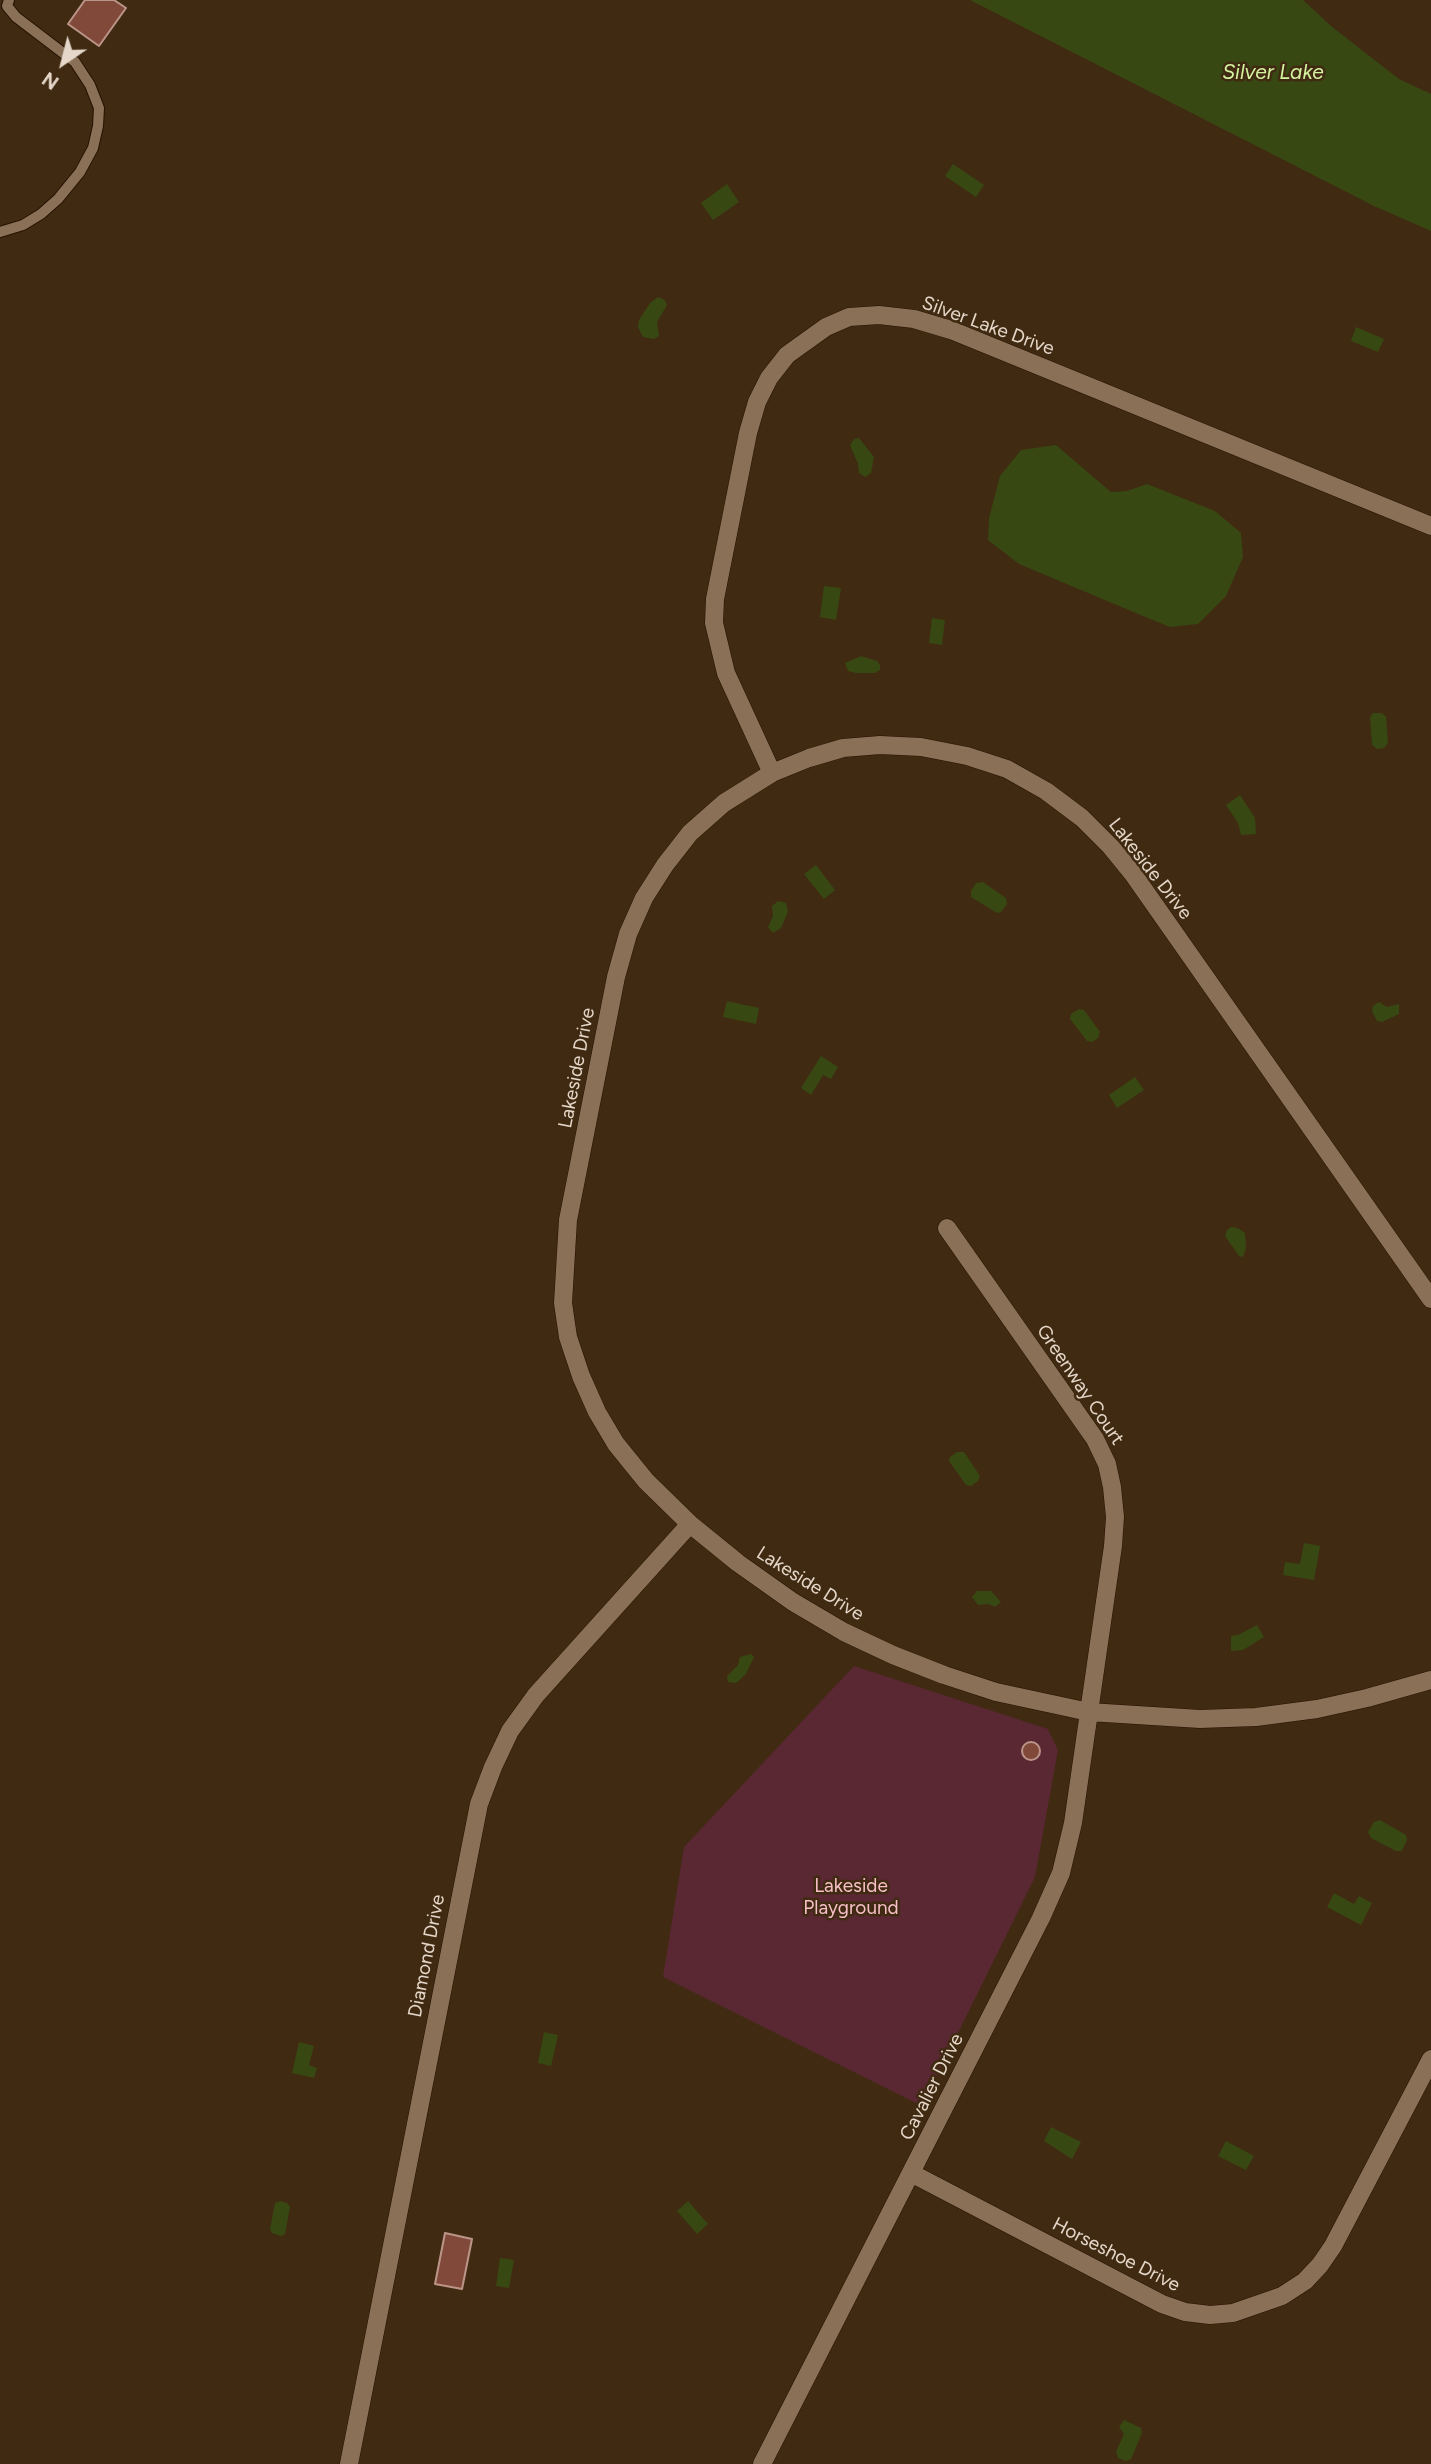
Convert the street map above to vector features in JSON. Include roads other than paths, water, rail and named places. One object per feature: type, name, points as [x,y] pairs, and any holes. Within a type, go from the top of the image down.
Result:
[{"type":"street","name":"Silver Lake Drive","points":[[772,773],[726,673],[714,623],[715,598],[748,433],[757,402],[769,378],[787,355],[826,327],[849,317],[879,315],[914,319],[951,330],[1431,526]]},
{"type":"street","name":"Lakeside Drive","points":[[1431,1299],[1133,874],[1082,818],[1046,791],[1007,769],[967,756],[921,747],[880,745],[843,748],[808,758],[772,773],[724,803],[690,833],[644,898],[628,934],[616,976],[568,1220],[563,1303],[568,1337],[597,1412],[616,1444],[646,1481],[690,1524],[738,1563],[793,1602],[856,1638],[918,1665],[983,1688],[1089,1712],[1200,1719],[1256,1717],[1317,1709],[1431,1680]]},
{"type":"street","name":"Greenway Court","points":[[947,1228],[1095,1439],[1107,1464],[1115,1517],[1114,1537],[1089,1712]]},
{"type":"street","name":"Diamond Drive","points":[[349,2464],[470,1844],[488,1779],[510,1731],[536,1695],[690,1524]]},
{"type":"street","name":"Cavalier Drive","points":[[762,2464],[1041,1918],[1061,1873],[1073,1823],[1089,1712]]},
{"type":"street","name":"Horseshoe Drive","points":[[911,2173],[1162,2304],[1185,2312],[1210,2315],[1233,2313],[1282,2296],[1305,2281],[1320,2265],[1333,2246],[1431,2059]]},
{"type":"lane","points":[[0,232],[23,225],[41,214],[58,199],[80,172],[93,148],[99,108],[90,85],[75,62],[16,17],[7,6],[9,0]]},
{"type":"water","name":"Silver Lake","points":[[970,0],[1303,0],[1331,26],[1399,79],[1431,94],[1431,231],[1376,207]]},
{"type":"water","points":[[953,164],[984,185],[976,197],[945,176]]},
{"type":"water","points":[[727,184],[739,202],[713,220],[701,203]]},
{"type":"water","points":[[658,297],[665,300],[667,305],[657,322],[659,336],[654,339],[643,337],[638,327],[639,320],[650,303]]},
{"type":"water","points":[[1356,327],[1384,339],[1378,352],[1351,341]]},
{"type":"water","points":[[859,438],[874,457],[871,473],[865,477],[859,473],[850,445],[854,439]]},
{"type":"water","points":[[1056,445],[1111,492],[1127,491],[1147,484],[1215,511],[1241,533],[1243,557],[1226,596],[1198,624],[1170,627],[1019,564],[988,540],[989,518],[1000,476],[1021,450]]},
{"type":"water","points":[[824,586],[841,588],[836,620],[820,617]]},
{"type":"water","points":[[932,618],[945,620],[942,645],[929,643]]},
{"type":"water","points":[[861,656],[877,661],[880,670],[875,673],[848,671],[845,663]]},
{"type":"water","points":[[1373,713],[1386,716],[1388,743],[1384,748],[1377,749],[1372,745],[1370,717]]},
{"type":"water","points":[[1240,795],[1255,818],[1256,834],[1241,835],[1238,823],[1226,805]]},
{"type":"water","points":[[816,865],[835,890],[824,899],[804,874]]},
{"type":"water","points":[[983,882],[1006,898],[1007,904],[1001,912],[997,913],[971,897],[976,883]]},
{"type":"water","points":[[778,901],[786,903],[788,912],[781,928],[773,933],[768,927],[773,916],[772,906]]},
{"type":"water","points":[[727,1001],[759,1008],[756,1024],[723,1017]]},
{"type":"water","points":[[1379,1002],[1387,1007],[1399,1004],[1399,1014],[1382,1022],[1377,1021],[1372,1011],[1373,1006]]},
{"type":"water","points":[[1079,1009],[1084,1010],[1100,1032],[1098,1038],[1092,1042],[1087,1041],[1070,1019],[1071,1014]]},
{"type":"water","points":[[821,1056],[838,1067],[831,1079],[823,1075],[811,1095],[801,1088]]},
{"type":"water","points":[[1135,1077],[1144,1090],[1117,1108],[1109,1095]]},
{"type":"water","points":[[1231,1227],[1245,1233],[1246,1248],[1243,1257],[1239,1256],[1225,1236]]},
{"type":"water","points":[[957,1452],[964,1452],[980,1476],[971,1486],[966,1485],[949,1461]]},
{"type":"water","points":[[1304,1543],[1320,1546],[1314,1580],[1283,1575],[1285,1562],[1300,1564]]},
{"type":"water","points":[[977,1591],[991,1591],[1001,1602],[995,1607],[988,1604],[978,1605],[972,1597]]},
{"type":"water","points":[[1257,1625],[1264,1637],[1243,1650],[1231,1651],[1231,1636]]},
{"type":"water","points":[[751,1654],[754,1657],[746,1674],[736,1683],[728,1682],[727,1676],[738,1665],[740,1657]]},
{"type":"water","points":[[1380,1820],[1406,1835],[1407,1840],[1402,1851],[1396,1851],[1371,1838],[1368,1832],[1374,1822]]},
{"type":"water","points":[[1334,1893],[1354,1904],[1359,1896],[1372,1903],[1361,1925],[1327,1907]]},
{"type":"water","points":[[544,2032],[558,2035],[551,2066],[538,2063]]},
{"type":"water","points":[[299,2042],[314,2046],[309,2065],[317,2068],[314,2078],[292,2073]]},
{"type":"water","points":[[1051,2127],[1081,2142],[1072,2159],[1044,2141]]},
{"type":"water","points":[[1226,2141],[1254,2156],[1246,2170],[1218,2156]]},
{"type":"water","points":[[280,2201],[290,2207],[285,2234],[281,2236],[272,2233],[270,2229],[275,2203]]},
{"type":"water","points":[[688,2201],[708,2224],[697,2234],[677,2211]]},
{"type":"water","points":[[500,2258],[514,2260],[509,2288],[496,2286]]},
{"type":"water","points":[[1124,2420],[1141,2428],[1142,2433],[1131,2459],[1126,2461],[1118,2458],[1116,2452],[1124,2434],[1119,2427]]},
{"type":"park label","name":"Lakeside Playground","points":[[851,1897]]}]
